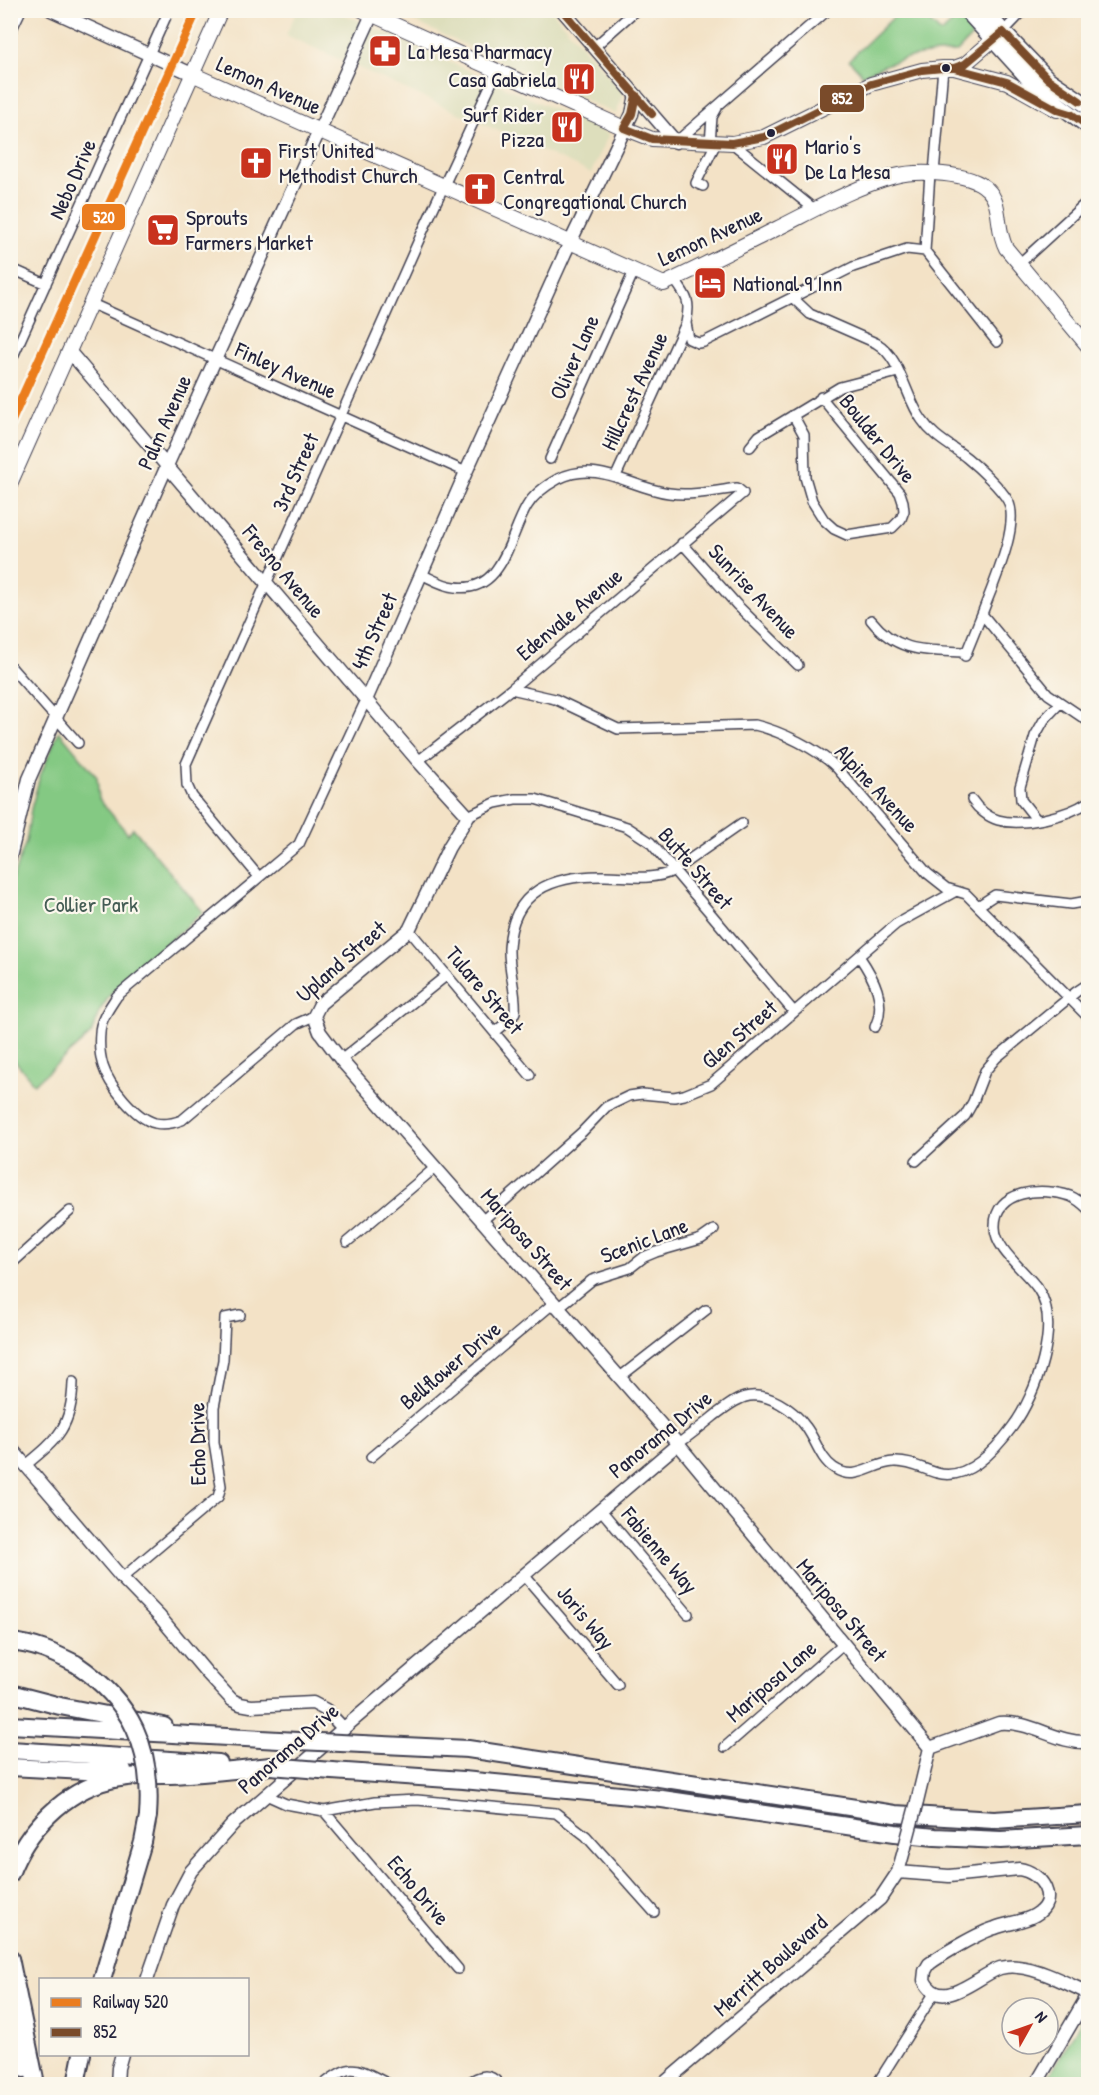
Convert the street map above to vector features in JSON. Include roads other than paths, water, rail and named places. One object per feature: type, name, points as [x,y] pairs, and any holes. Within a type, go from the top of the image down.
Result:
[{"type":"highway","points":[[10,1642],[34,1645],[49,1650],[76,1664],[107,1688],[129,1716],[147,1762],[148,1816],[143,1842],[103,1978]]},
{"type":"highway","points":[[10,1693],[60,1706],[229,1738]]},
{"type":"highway","points":[[10,1725],[468,1749],[895,1814],[994,1820],[1089,1814]]},
{"type":"highway","points":[[10,1750],[463,1780],[662,1799],[915,1835],[1001,1840],[1089,1835]]},
{"type":"highway","points":[[10,1767],[85,1771],[271,1766]]},
{"type":"highway","points":[[10,1875],[22,1847],[33,1831],[64,1803],[92,1786],[130,1777],[271,1766]]},
{"type":"highway","points":[[10,1958],[36,2085]]},
{"type":"highway","points":[[10,2029],[29,2085]]},
{"type":"highway","points":[[76,2085],[82,2056]]},
{"type":"main road","points":[[10,484],[221,10]]},
{"type":"main road","points":[[966,10],[1048,79],[1087,102]]},
{"type":"main road","points":[[985,10],[998,37],[1039,90],[1089,126]]},
{"type":"main road","points":[[369,12],[624,128],[652,139],[676,142],[732,143],[764,137],[871,84],[914,71],[965,64],[998,37]]},
{"type":"main road","points":[[948,68],[1007,82],[1058,110],[1071,114]]},
{"type":"main road","name":"Lemon Avenue","points":[[192,74],[664,284],[857,189],[896,176],[932,173],[972,180],[986,188],[996,201],[1003,242],[1089,346]]},
{"type":"street","points":[[10,33],[21,10]]},
{"type":"street","name":"Lemon Avenue","points":[[51,10],[192,74]]},
{"type":"street","name":"Nebo Drive","points":[[10,363],[169,10]]},
{"type":"street","points":[[562,10],[676,142],[828,10]]},
{"type":"street","points":[[593,48],[636,10]]},
{"type":"street","points":[[998,37],[1024,10]]},
{"type":"street","name":"Palm Avenue","points":[[10,857],[29,779],[319,130],[369,12]]},
{"type":"street","points":[[948,68],[932,173],[925,251],[997,342]]},
{"type":"street","name":"3rd Street","points":[[259,877],[192,796],[187,785],[186,764],[426,224],[497,71]]},
{"type":"street","name":"4th Street","points":[[137,1114],[109,1079],[100,1056],[100,1031],[106,1013],[117,996],[299,844],[366,700],[570,242],[636,103],[636,95]]},
{"type":"street","points":[[1071,114],[1087,102]]},
{"type":"street","points":[[703,186],[696,183],[713,143],[712,117],[718,106]]},
{"type":"street","points":[[732,143],[814,209]]},
{"type":"street","points":[[1019,264],[1089,201]]},
{"type":"street","name":"Hillcrest Avenue","points":[[674,279],[687,300],[689,308],[687,323],[689,339],[698,343],[853,267],[907,249],[925,251]]},
{"type":"street","points":[[10,268],[46,284]]},
{"type":"street","name":"Oliver Lane","points":[[550,459],[634,271]]},
{"type":"street","points":[[794,297],[810,314],[880,345],[892,357],[915,410],[927,428],[985,474],[1008,501],[1012,517],[1005,550],[965,655],[906,648],[886,636],[871,620]]},
{"type":"street","name":"Finley Avenue","points":[[90,303],[466,472]]},
{"type":"street","name":"Hillcrest Avenue","points":[[616,476],[687,323]]},
{"type":"street","name":"Fresno Avenue","points":[[69,351],[418,761],[468,816]]},
{"type":"street","points":[[750,447],[759,436],[840,387],[898,372]]},
{"type":"street","name":"Boulder Drive","points":[[793,415],[804,435],[805,477],[813,501],[824,520],[834,529],[847,535],[892,528],[902,516],[904,507],[902,498],[821,398]]},
{"type":"street","points":[[421,574],[454,587],[466,588],[478,585],[490,578],[499,568],[528,504],[544,488],[561,478],[589,472],[616,476]]},
{"type":"street","name":"Edenvale Avenue","points":[[418,761],[511,689],[742,493],[737,488],[697,494],[669,493],[616,476]]},
{"type":"street","name":"Sunrise Avenue","points":[[682,543],[738,605],[798,665]]},
{"type":"street","points":[[982,614],[1048,694],[1089,721]]},
{"type":"street","points":[[10,666],[78,743]]},
{"type":"street","name":"Alpine Avenue","points":[[511,689],[555,699],[618,729],[749,725],[769,729],[822,755],[833,764],[927,873],[946,888],[966,894],[1089,1017]]},
{"type":"street","points":[[1036,819],[1021,800],[1020,787],[1035,736],[1044,720],[1060,703]]},
{"type":"street","name":"Butte Street","points":[[468,816],[486,806],[505,800],[525,798],[544,801],[636,831],[650,842],[794,1012]]},
{"type":"street","points":[[972,800],[976,807],[991,818],[1001,821],[1036,819],[1075,811],[1089,802]]},
{"type":"street","name":"Upland Street","points":[[137,1114],[156,1123],[182,1120],[297,1024],[314,1016],[324,1000],[409,930],[449,847],[468,816]]},
{"type":"street","points":[[495,1032],[512,1018],[515,1012],[509,948],[515,916],[532,893],[553,883],[574,878],[662,876],[673,871],[742,823]]},
{"type":"street","name":"Glen Street","points":[[483,1220],[582,1132],[606,1107],[629,1096],[642,1094],[674,1097],[711,1084],[896,924],[956,891]]},
{"type":"street","points":[[978,906],[995,895],[1071,904],[1089,901]]},
{"type":"street","name":"Tulare Street","points":[[409,930],[530,1075]]},
{"type":"street","points":[[859,956],[878,987],[880,1018],[876,1028]]},
{"type":"street","points":[[341,1060],[447,975]]},
{"type":"street","points":[[915,1161],[965,1116],[985,1071],[996,1058],[1069,997],[1089,984]]},
{"type":"street","name":"Mariposa Street","points":[[314,1016],[320,1032],[341,1060],[678,1444],[930,1748]]},
{"type":"street","points":[[347,1242],[436,1167]]},
{"type":"street","name":"Panorama Drive","points":[[148,1978],[173,1905],[191,1871],[233,1824],[678,1444],[732,1402],[745,1396],[757,1396],[772,1400],[794,1414],[806,1427],[826,1462],[843,1473],[853,1475],[896,1461],[941,1474],[961,1474],[977,1463],[996,1446],[1015,1423],[1034,1388],[1045,1348],[1048,1317],[1038,1289],[1002,1248],[997,1239],[995,1223],[998,1212],[1014,1196],[1031,1191],[1066,1195],[1089,1209]]},
{"type":"street","points":[[10,1265],[70,1211]]},
{"type":"street","name":"Scenic Lane","points":[[557,1304],[592,1280],[630,1268],[644,1257],[656,1252],[701,1239],[714,1230]]},
{"type":"street","name":"Bellflower Drive","points":[[371,1457],[557,1304]]},
{"type":"street","points":[[620,1377],[706,1310]]},
{"type":"street","name":"Echo Drive","points":[[122,1578],[218,1497],[221,1486],[214,1442],[214,1407],[223,1360],[225,1318],[240,1316]]},
{"type":"street","points":[[26,1465],[51,1443],[65,1425],[72,1402],[73,1382]]},
{"type":"street","points":[[10,1448],[122,1578],[160,1617],[232,1700],[251,1706],[313,1703],[326,1710],[343,1728]]},
{"type":"street","name":"Fabienne Way","points":[[601,1510],[688,1614]]},
{"type":"street","name":"Joris Way","points":[[524,1575],[618,1685]]},
{"type":"street","name":"Mariposa Lane","points":[[725,1747],[843,1644]]},
{"type":"street","points":[[1036,2085],[1089,1994],[1030,1969],[1017,1966],[1000,1968],[953,1994],[944,1995],[935,1992],[924,1980],[929,1964],[992,1928],[1034,1916],[1045,1904],[1046,1888],[1038,1876],[1019,1869],[949,1876],[898,1872],[930,1748],[999,1723],[1011,1722],[1063,1740],[1089,1742]]},
{"type":"street","points":[[266,1795],[286,1804],[324,1811],[375,1802],[417,1800],[556,1813],[586,1836],[654,1912]]},
{"type":"street","name":"Echo Drive","points":[[324,1811],[458,1970]]},
{"type":"street","name":"Merritt Boulevard","points":[[663,2085],[880,1899],[898,1872]]},
{"type":"street","points":[[877,2085],[935,1992]]},
{"type":"street","points":[[117,2085],[122,2056]]},
{"type":"street","points":[[324,2085],[341,2071],[350,2068],[389,2085]]},
{"type":"street","points":[[467,2085],[485,2075],[494,2078],[500,2085]]},
{"type":"rail line","name":"520","points":[[10,424],[197,10]]},
{"type":"place","name":"La Mesa Pharmacy","points":[[385,51]]},
{"type":"place","name":"Casa Gabriela","points":[[579,79]]},
{"type":"place","name":"Surf Rider Pizza","points":[[567,127]]},
{"type":"place","name":"Mario's De La Mesa","points":[[782,159]]},
{"type":"place","name":"First United Methodist Church","points":[[256,163]]},
{"type":"place","name":"Central Congregational Church","points":[[480,189]]},
{"type":"place","name":"Sprouts Farmers Market","points":[[163,230]]},
{"type":"place","name":"National 9 Inn","points":[[710,283]]},
{"type":"park label","name":"Collier Park","points":[[91,904]]}]
